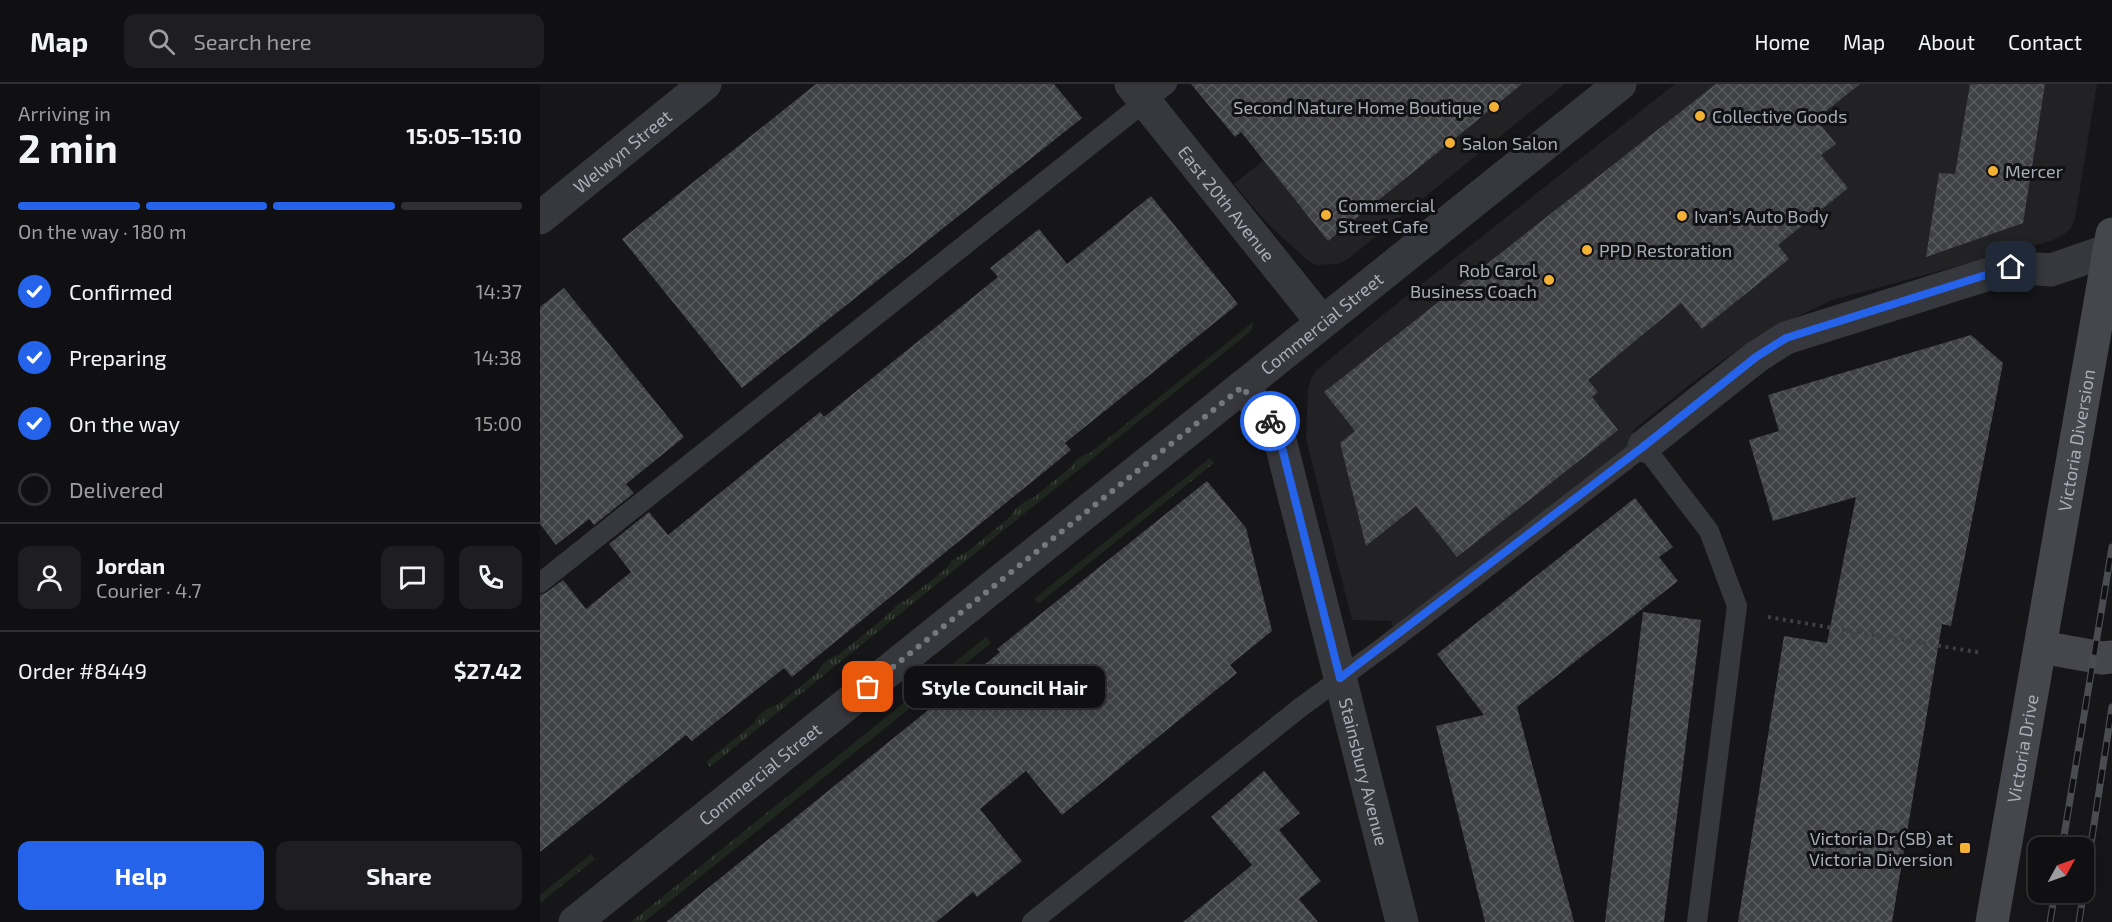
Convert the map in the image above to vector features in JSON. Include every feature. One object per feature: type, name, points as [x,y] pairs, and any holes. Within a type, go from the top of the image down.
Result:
[{"type":"street","name":"Welwyn Street","points":[[540,218],[705,84]]},
{"type":"street","name":"Commercial Street","points":[[575,922],[1620,84]]},
{"type":"street","name":"East 20th Avenue","points":[[1148,90],[1322,322]]},
{"type":"street","points":[[1644,446],[1756,357],[1786,338],[2011,267],[2051,270],[2111,244]]},
{"type":"street","name":"Victoria Diversion","points":[[2041,647],[2111,244]]},
{"type":"street","name":"Stainsbury Avenue","points":[[1242,387],[1278,432],[1402,922]]},
{"type":"street","points":[[2041,647],[2102,658],[2112,657]]},
{"type":"street","name":"Victoria Drive","points":[[1992,922],[2041,647]]},
{"type":"lane","points":[[540,584],[1148,90]]},
{"type":"lane","points":[[1032,922],[1301,707],[1644,446],[1709,531],[1737,606],[1697,922]]},
{"type":"path","points":[[1768,617],[1982,654]]},
{"type":"shaded area","points":[[1356,84],[1565,84],[1348,259],[1337,264],[1316,265],[1308,261],[1265,221],[1234,184]]},
{"type":"shaded area","points":[[1675,84],[2097,84],[2075,218],[2071,228],[2063,235],[2051,241],[1832,300],[1757,336],[1697,379],[1632,431],[1644,446],[1396,637],[1391,621],[1352,620],[1306,439],[1308,390],[1316,371],[1380,317]]},
{"type":"green space","points":[[1253,322],[1252,330],[710,767],[706,762],[754,723],[764,711],[777,705],[817,673],[826,661],[838,655],[899,603],[905,601],[948,567],[951,561],[968,551],[1011,516],[1020,505],[1033,498],[1070,468],[1078,458],[1090,453]]},
{"type":"green space","points":[[1210,458],[1214,463],[1038,604],[1035,598]]},
{"type":"green space","points":[[986,637],[991,643],[644,922],[631,922]]},
{"type":"green space","points":[[591,854],[595,859],[540,903],[540,895]]},
{"type":"building","points":[[816,84],[1054,84],[1082,118],[742,388],[622,239]]},
{"type":"building","points":[[1191,84],[1522,84],[1328,241],[1241,132],[1235,137]]},
{"type":"building","points":[[1716,84],[1860,84],[1816,119],[1836,144],[1821,155],[1848,188],[1778,245],[1789,259],[1702,329],[1681,303],[1588,380],[1598,392],[1592,397],[1618,430],[1457,557],[1416,506],[1366,546],[1340,443],[1355,431],[1324,392]]},
{"type":"building","name":"Mercer","points":[[1970,84],[2045,84],[2023,223],[1926,257],[1939,173],[1955,174]]},
{"type":"building","points":[[1151,196],[1238,304],[1065,443],[1071,450],[792,677],[784,668],[692,741],[686,735],[540,852],[540,595],[563,580],[586,609],[631,572],[609,544],[649,512],[668,535],[820,412],[824,417],[998,277],[990,268],[1039,229],[1067,264]]},
{"type":"building","points":[[564,288],[684,437],[626,484],[634,493],[594,525],[589,519],[556,545],[540,524],[540,307]]},
{"type":"building","points":[[1971,335],[2003,363],[1951,626],[1942,624],[1892,922],[1738,922],[1784,636],[1827,643],[1856,497],[1773,521],[1749,440],[1779,431],[1768,395]]},
{"type":"building","points":[[1207,481],[1246,528],[1272,631],[1230,665],[1237,673],[1062,815],[1026,771],[980,809],[1022,861],[977,897],[973,892],[936,922],[666,922],[1000,652],[997,649]]},
{"type":"building","points":[[1635,498],[1673,547],[1659,557],[1678,581],[1517,707],[1574,922],[1485,922],[1436,726],[1484,715],[1437,654]]},
{"type":"building","points":[[1643,612],[1701,620],[1664,922],[1605,922]]},
{"type":"building","points":[[1264,771],[1300,813],[1279,830],[1321,881],[1299,899],[1318,922],[1183,922],[1252,865],[1211,817]]},
{"type":"railway","points":[[2064,837],[2112,547]]},
{"type":"railway","points":[[2079,922],[2112,707]]},
{"type":"railway","points":[[2050,922],[2053,903]]},
{"type":"way so far","points":[[868,687],[1242,387],[1270,421]]},
{"type":"place","name":"Second Nature Home Boutique","points":[[1494,107]]},
{"type":"place","name":"Collective Goods","points":[[1700,116]]},
{"type":"place","name":"Salon Salon","points":[[1450,143]]},
{"type":"place","name":"Mercer","points":[[1993,171]]},
{"type":"place","name":"Commercial Street Cafe","points":[[1326,215]]},
{"type":"place","name":"Ivan's Auto Body","points":[[1682,216]]},
{"type":"place","name":"PPD Restoration","points":[[1587,250]]},
{"type":"place","name":"Rob Carol Business Coach","points":[[1549,280]]},
{"type":"place","name":"Style Council Hair","points":[[868,687]]},
{"type":"place","name":"Victoria Dr (SB) at Victoria Diversion","points":[[1965,848]]},
{"type":"route","points":[[1270,421],[1278,432],[1340,678],[1644,446],[1756,357],[1786,338],[2011,267]]}]
